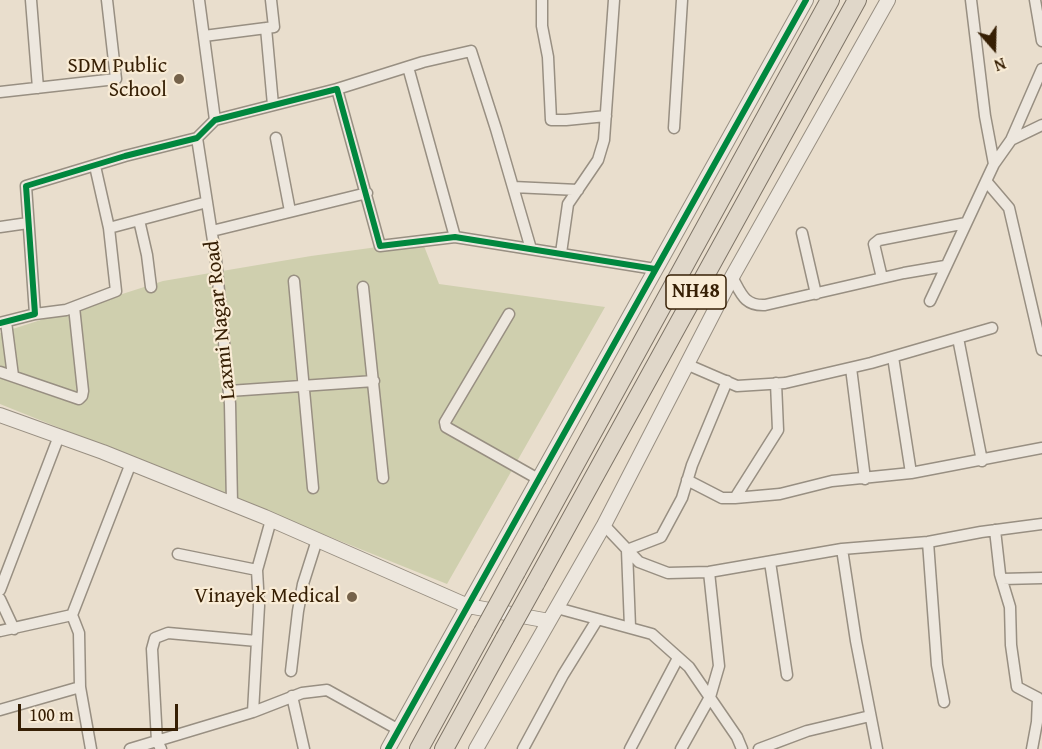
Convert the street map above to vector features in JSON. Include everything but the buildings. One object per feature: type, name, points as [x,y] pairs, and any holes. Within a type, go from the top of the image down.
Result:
[{"type":"highway","name":"NH48","points":[[419,749],[830,0]]},
{"type":"highway","name":"NH48","points":[[444,749],[857,0]]},
{"type":"street","points":[[31,0],[38,88]]},
{"type":"street","points":[[0,93],[116,79],[107,0]]},
{"type":"street","points":[[199,0],[214,120]]},
{"type":"street","points":[[204,36],[274,27],[271,0]]},
{"type":"street","points":[[542,0],[542,26],[548,57],[551,120],[606,116]]},
{"type":"street","points":[[561,253],[568,204],[598,160],[604,140],[614,0]]},
{"type":"street","points":[[674,128],[682,0]]},
{"type":"street","points":[[388,749],[806,0]]},
{"type":"street","points":[[476,749],[604,525],[732,276],[888,0]]},
{"type":"street","points":[[971,0],[994,164]]},
{"type":"street","points":[[1035,0],[1042,41]]},
{"type":"street","points":[[266,28],[273,105]]},
{"type":"street","points":[[35,314],[26,186],[125,156],[196,138],[214,120],[337,89],[471,51],[531,249]]},
{"type":"street","points":[[408,67],[454,237]]},
{"type":"street","points":[[930,302],[994,164],[1011,140],[1042,69]]},
{"type":"street","points":[[337,89],[380,246],[454,237],[655,269]]},
{"type":"street","points":[[1011,140],[1042,125]]},
{"type":"street","name":"Laxmi Nagar Road","points":[[196,138],[212,231],[229,392],[232,503]]},
{"type":"street","points":[[276,138],[290,211]]},
{"type":"street","points":[[13,376],[3,322],[74,307],[116,291],[109,228],[95,166]]},
{"type":"street","points":[[986,181],[1009,208],[1042,350]]},
{"type":"street","points":[[513,187],[578,190]]},
{"type":"street","points":[[212,231],[367,193]]},
{"type":"street","points":[[109,228],[207,202]]},
{"type":"street","points":[[139,220],[151,287]]},
{"type":"street","points":[[0,227],[28,223]]},
{"type":"street","points":[[882,278],[874,244],[879,240],[966,223]]},
{"type":"street","points":[[802,233],[816,294]]},
{"type":"street","points":[[732,276],[747,302],[756,306],[945,266]]},
{"type":"street","points":[[294,281],[313,488]]},
{"type":"street","points":[[363,286],[383,478]]},
{"type":"street","points":[[0,372],[79,399],[82,396],[74,307]]},
{"type":"street","points":[[509,314],[445,422],[446,427],[540,480]]},
{"type":"street","points":[[686,364],[737,386],[776,383],[851,368],[992,328]]},
{"type":"street","points":[[958,338],[982,461]]},
{"type":"street","points":[[893,357],[911,473]]},
{"type":"street","points":[[851,368],[865,479]]},
{"type":"street","points":[[229,392],[374,381]]},
{"type":"street","points":[[627,550],[661,537],[682,498],[727,381]]},
{"type":"street","points":[[735,498],[778,430],[776,383]]},
{"type":"street","points":[[0,415],[232,503],[468,606],[549,621]]},
{"type":"street","points":[[0,590],[59,436]]},
{"type":"street","points":[[687,480],[723,498],[780,494],[832,481],[911,473],[1042,448]]},
{"type":"street","points":[[91,749],[80,687],[79,633],[72,615],[131,463]]},
{"type":"street","points":[[253,712],[259,606],[257,570],[271,520]]},
{"type":"street","points":[[604,525],[639,562],[668,573],[709,572],[842,549],[928,542],[1042,524]]},
{"type":"street","points":[[995,530],[1002,579],[1010,607],[1011,645],[1017,687],[1038,698],[1037,722],[1032,749]]},
{"type":"street","points":[[291,671],[303,584],[317,540]]},
{"type":"street","points":[[928,542],[937,665],[944,702]]},
{"type":"street","points":[[842,549],[877,749]]},
{"type":"street","points":[[627,550],[630,627]]},
{"type":"street","points":[[178,554],[257,570]]},
{"type":"street","points":[[770,562],[787,675]]},
{"type":"street","points":[[681,749],[710,697],[719,666],[709,572]]},
{"type":"street","points":[[1002,579],[1042,578]]},
{"type":"street","points":[[0,599],[14,629]]},
{"type":"street","points":[[557,608],[652,634],[689,667],[737,737],[742,749]]},
{"type":"street","points":[[0,631],[72,615]]},
{"type":"street","points":[[523,749],[563,675],[597,620]]},
{"type":"street","points":[[159,745],[152,648],[155,638],[168,633],[257,641]]},
{"type":"street","points":[[630,749],[678,658]]},
{"type":"street","points":[[0,710],[80,687]]},
{"type":"street","points":[[130,749],[159,745],[292,696],[327,690],[399,730]]},
{"type":"street","points":[[292,696],[304,749]]},
{"type":"street","points":[[759,749],[807,731],[870,716]]},
{"type":"green space","points":[[422,241],[439,284],[605,307],[447,584],[0,404],[0,333],[163,281],[311,256]]},
{"type":"cycle path","points":[[388,749],[806,0]]},
{"type":"cycle path","points":[[0,323],[35,314],[26,186],[125,156],[197,138],[215,120],[337,89],[380,246],[455,237],[655,269]]},
{"type":"place","name":"SDM Public School","points":[[179,79]]},
{"type":"place","name":"Vinayek Medical","points":[[352,597]]}]
